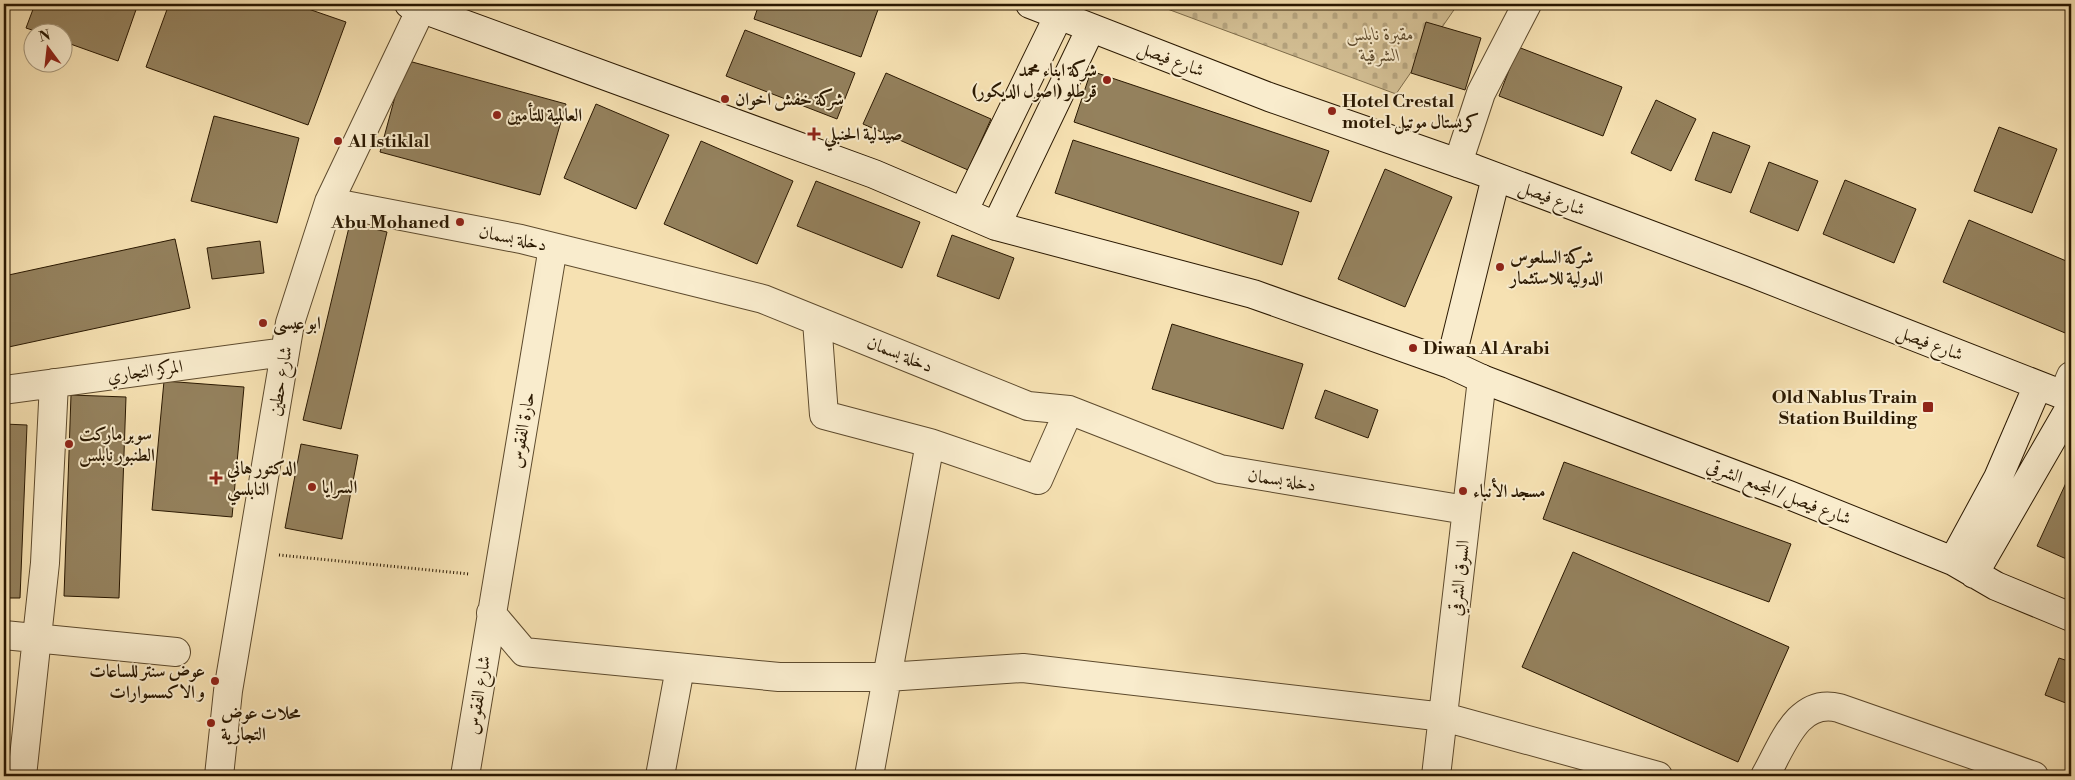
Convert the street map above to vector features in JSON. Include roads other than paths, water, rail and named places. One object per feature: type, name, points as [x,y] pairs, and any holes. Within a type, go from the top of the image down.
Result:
[{"type":"street","name":"شارع فيصل","points":[[1030,4],[1269,97],[1496,177],[1752,273],[2038,385],[2069,394]]},
{"type":"street","points":[[1458,163],[1481,93],[1527,4]]},
{"type":"street","name":"شارع حطين","points":[[219,776],[228,691],[290,323],[330,202],[423,5]]},
{"type":"street","name":"شارع فيصل / المجمع الشرقي","points":[[423,5],[489,32],[874,174],[996,226],[1254,294],[1450,364],[1482,379],[1789,495],[1964,567],[1996,586],[2071,616]]},
{"type":"street","points":[[963,212],[1059,16]]},
{"type":"street","points":[[996,226],[1091,28]]},
{"type":"street","points":[[1450,364],[1496,177]]},
{"type":"street","name":"دخلة بسمان","points":[[330,202],[521,239],[763,299],[1028,406],[1069,410],[1220,469],[1466,510]]},
{"type":"street","name":"حارة الفقوس","points":[[491,613],[553,247]]},
{"type":"street","points":[[817,321],[824,415],[930,443],[1038,480],[1069,410]]},
{"type":"street","name":"المركز التجاري","points":[[4,390],[285,352]]},
{"type":"street","name":"السوق الشرقي","points":[[1436,776],[1482,379]]},
{"type":"street","points":[[22,776],[45,563],[54,383]]},
{"type":"street","points":[[1964,567],[1998,478],[2038,385]]},
{"type":"street","points":[[1964,567],[2069,394]]},
{"type":"street","points":[[868,776],[930,443]]},
{"type":"street","points":[[491,613],[524,652],[780,677],[887,676],[1023,668],[1444,717],[1658,776]]},
{"type":"street","name":"شارع الفقوس","points":[[465,776],[491,613]]},
{"type":"street","points":[[4,635],[176,652]]},
{"type":"street","points":[[660,776],[680,668]]},
{"type":"street","points":[[1765,776],[1799,718],[1811,710],[1825,706],[1839,708],[2034,776]]},
{"type":"place","name":"شركة ابناء محمد قرطلو (اصول الديكور)","points":[[1107,80]]},
{"type":"place","name":"شركة خفش اخوان","points":[[725,99]]},
{"type":"place","name":"Hotel Crestal motel كريستال موتيل","points":[[1332,111]]},
{"type":"place","name":"العالمية للتأمين","points":[[497,115]]},
{"type":"place","name":"صيدلية الحنبلي","points":[[814,134]]},
{"type":"place","name":"Al Istiklal","points":[[338,141]]},
{"type":"place","name":"Abu Mohaned","points":[[460,222]]},
{"type":"place","name":"شركة السلعوس الدولية للاستثمار","points":[[1500,267]]},
{"type":"place","name":"ابو عيسى","points":[[263,323]]},
{"type":"place","name":"Diwan Al Arabi","points":[[1413,348]]},
{"type":"place","name":"Old Nablus Train Station Building","points":[[1928,407]]},
{"type":"place","name":"سوبر ماركت الطنبور نابلس","points":[[69,444]]},
{"type":"place","name":"الدكتور هاني النابلسي","points":[[216,478]]},
{"type":"place","name":"السرايا","points":[[312,487]]},
{"type":"place","name":"مسجد الأنباء","points":[[1463,491]]},
{"type":"place","name":"عوض سنتر للساعات و الاكسسوارات","points":[[215,681]]},
{"type":"place","name":"محلات عوض التجارية","points":[[211,723]]},
{"type":"park label","name":"مقبرة نابلس الشرقية","points":[[1380,44]]}]
